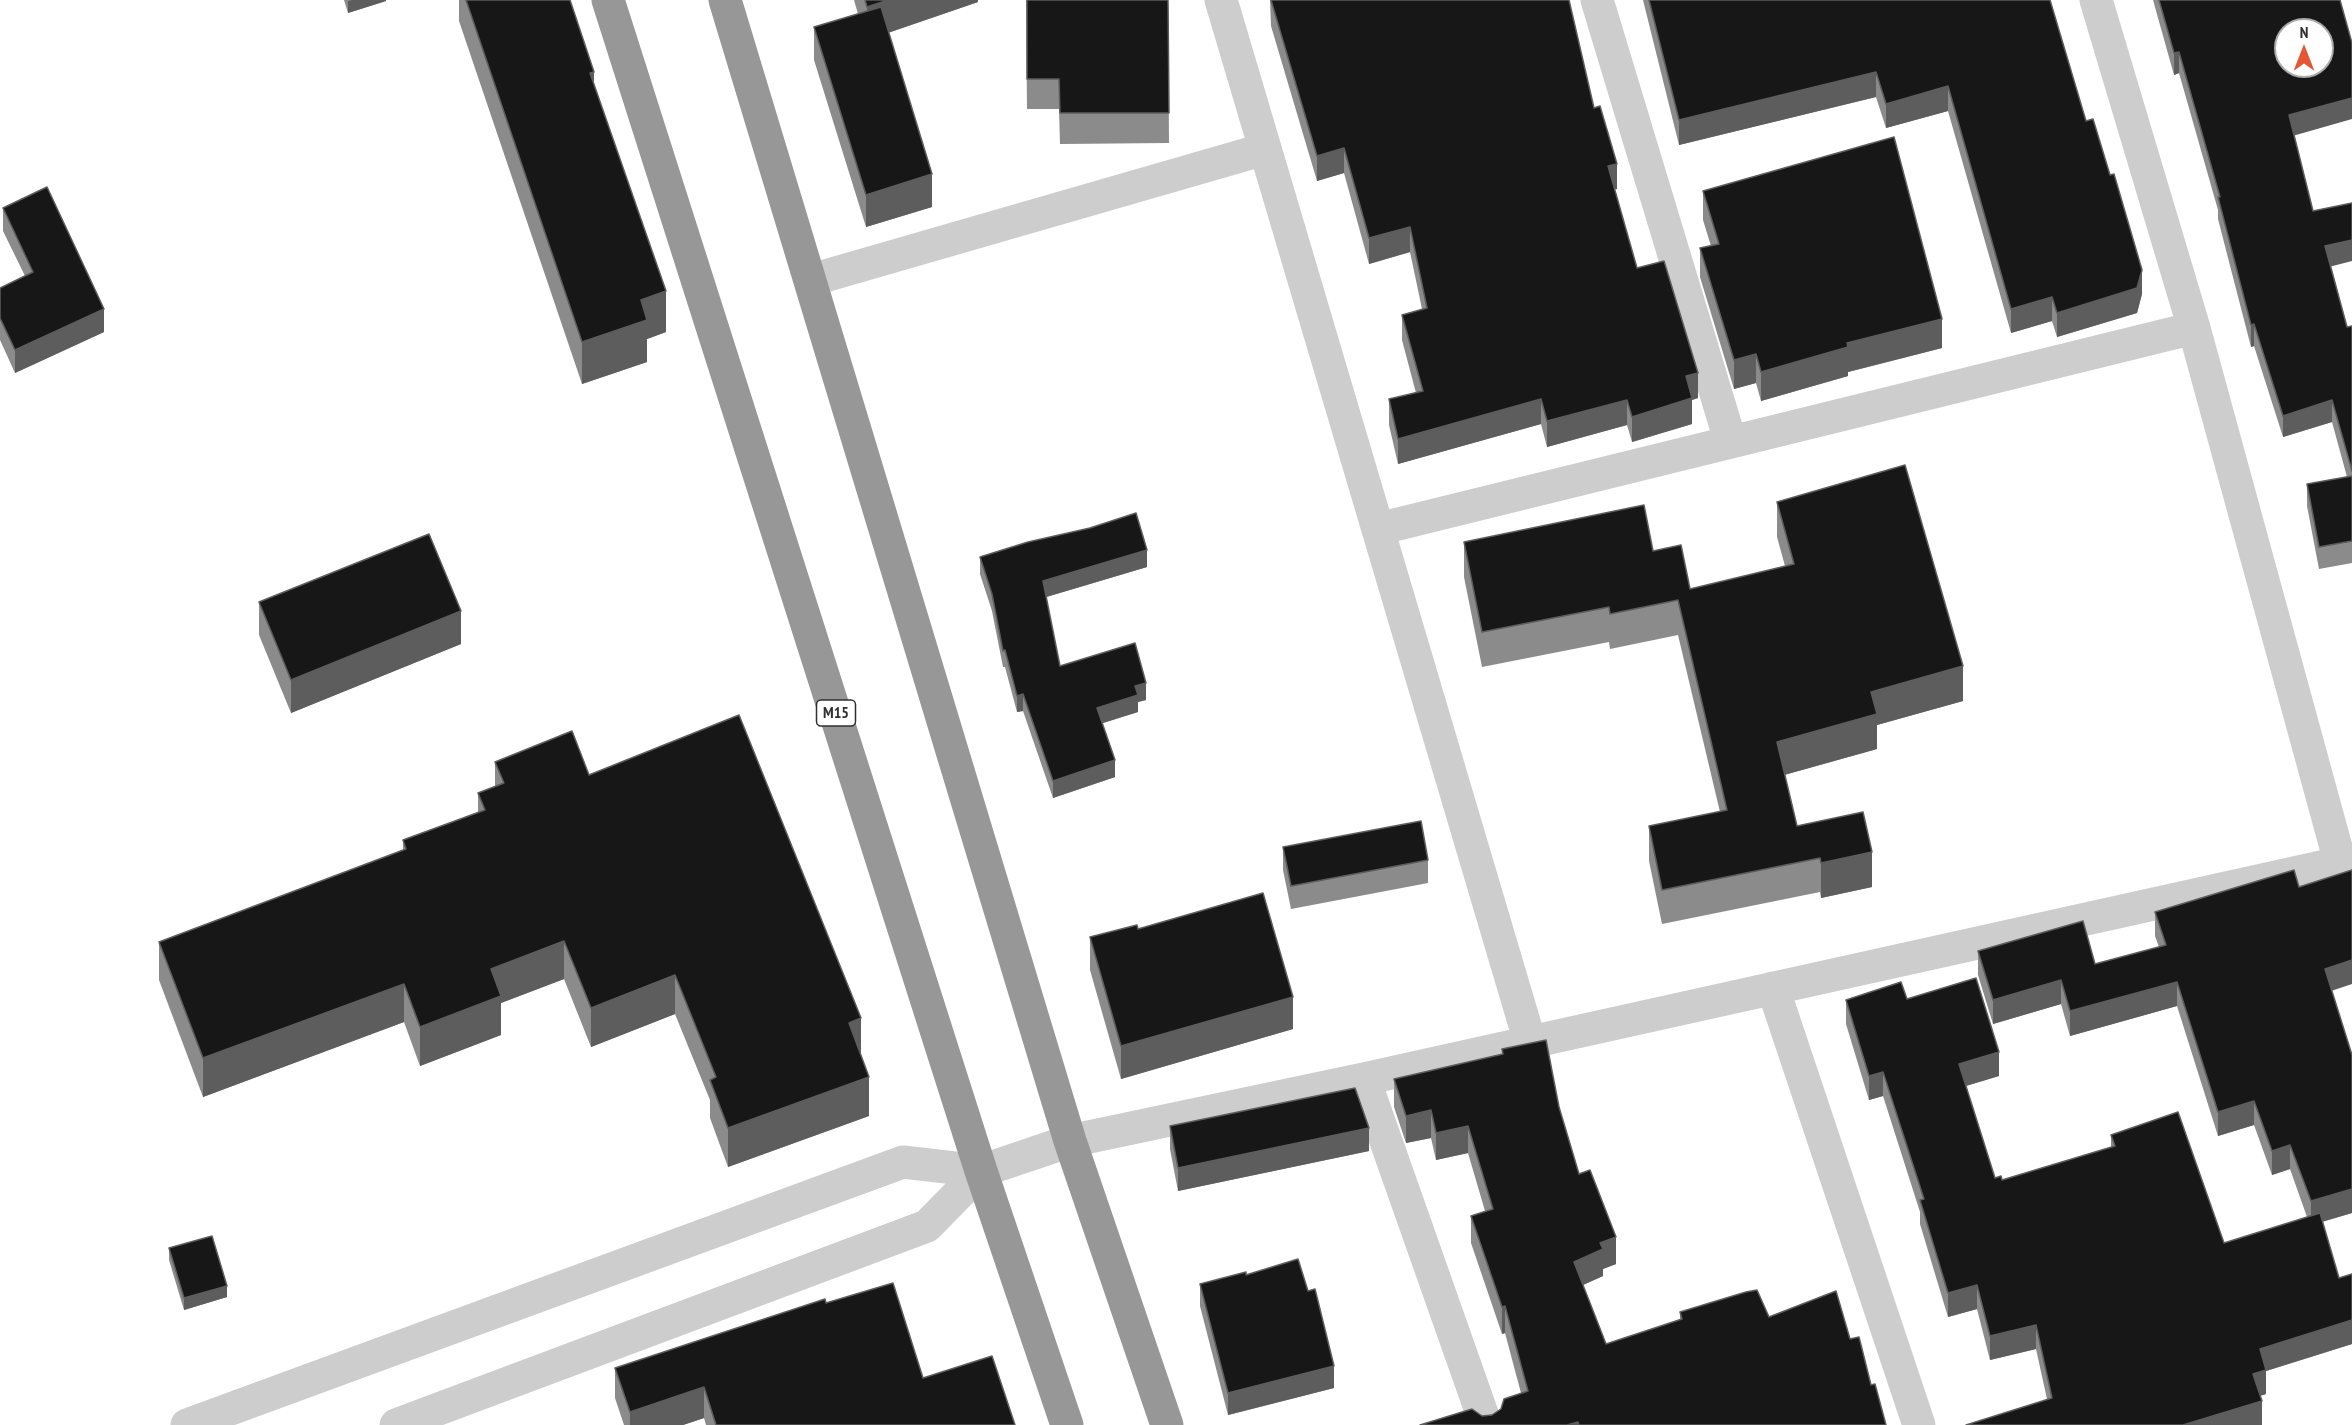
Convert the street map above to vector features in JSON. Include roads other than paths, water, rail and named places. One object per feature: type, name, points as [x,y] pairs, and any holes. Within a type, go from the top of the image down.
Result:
[{"type":"highway","name":"M15","points":[[608,0],[981,1171],[1067,1425]]},
{"type":"highway","points":[[725,0],[1070,1140],[1167,1425]]},
{"type":"street","points":[[1221,0],[1530,1042]]},
{"type":"street","points":[[1597,0],[1730,440]]},
{"type":"street","points":[[187,1425],[903,1162],[981,1171],[1070,1140],[1364,1079],[2346,861],[2194,328],[2096,0]]},
{"type":"street","points":[[811,279],[1265,149]]},
{"type":"street","points":[[1377,529],[1730,440],[2194,328]]},
{"type":"street","points":[[1773,988],[1919,1425]]},
{"type":"street","points":[[1364,1079],[1486,1425]]},
{"type":"street","points":[[396,1425],[927,1226],[981,1171]]}]
